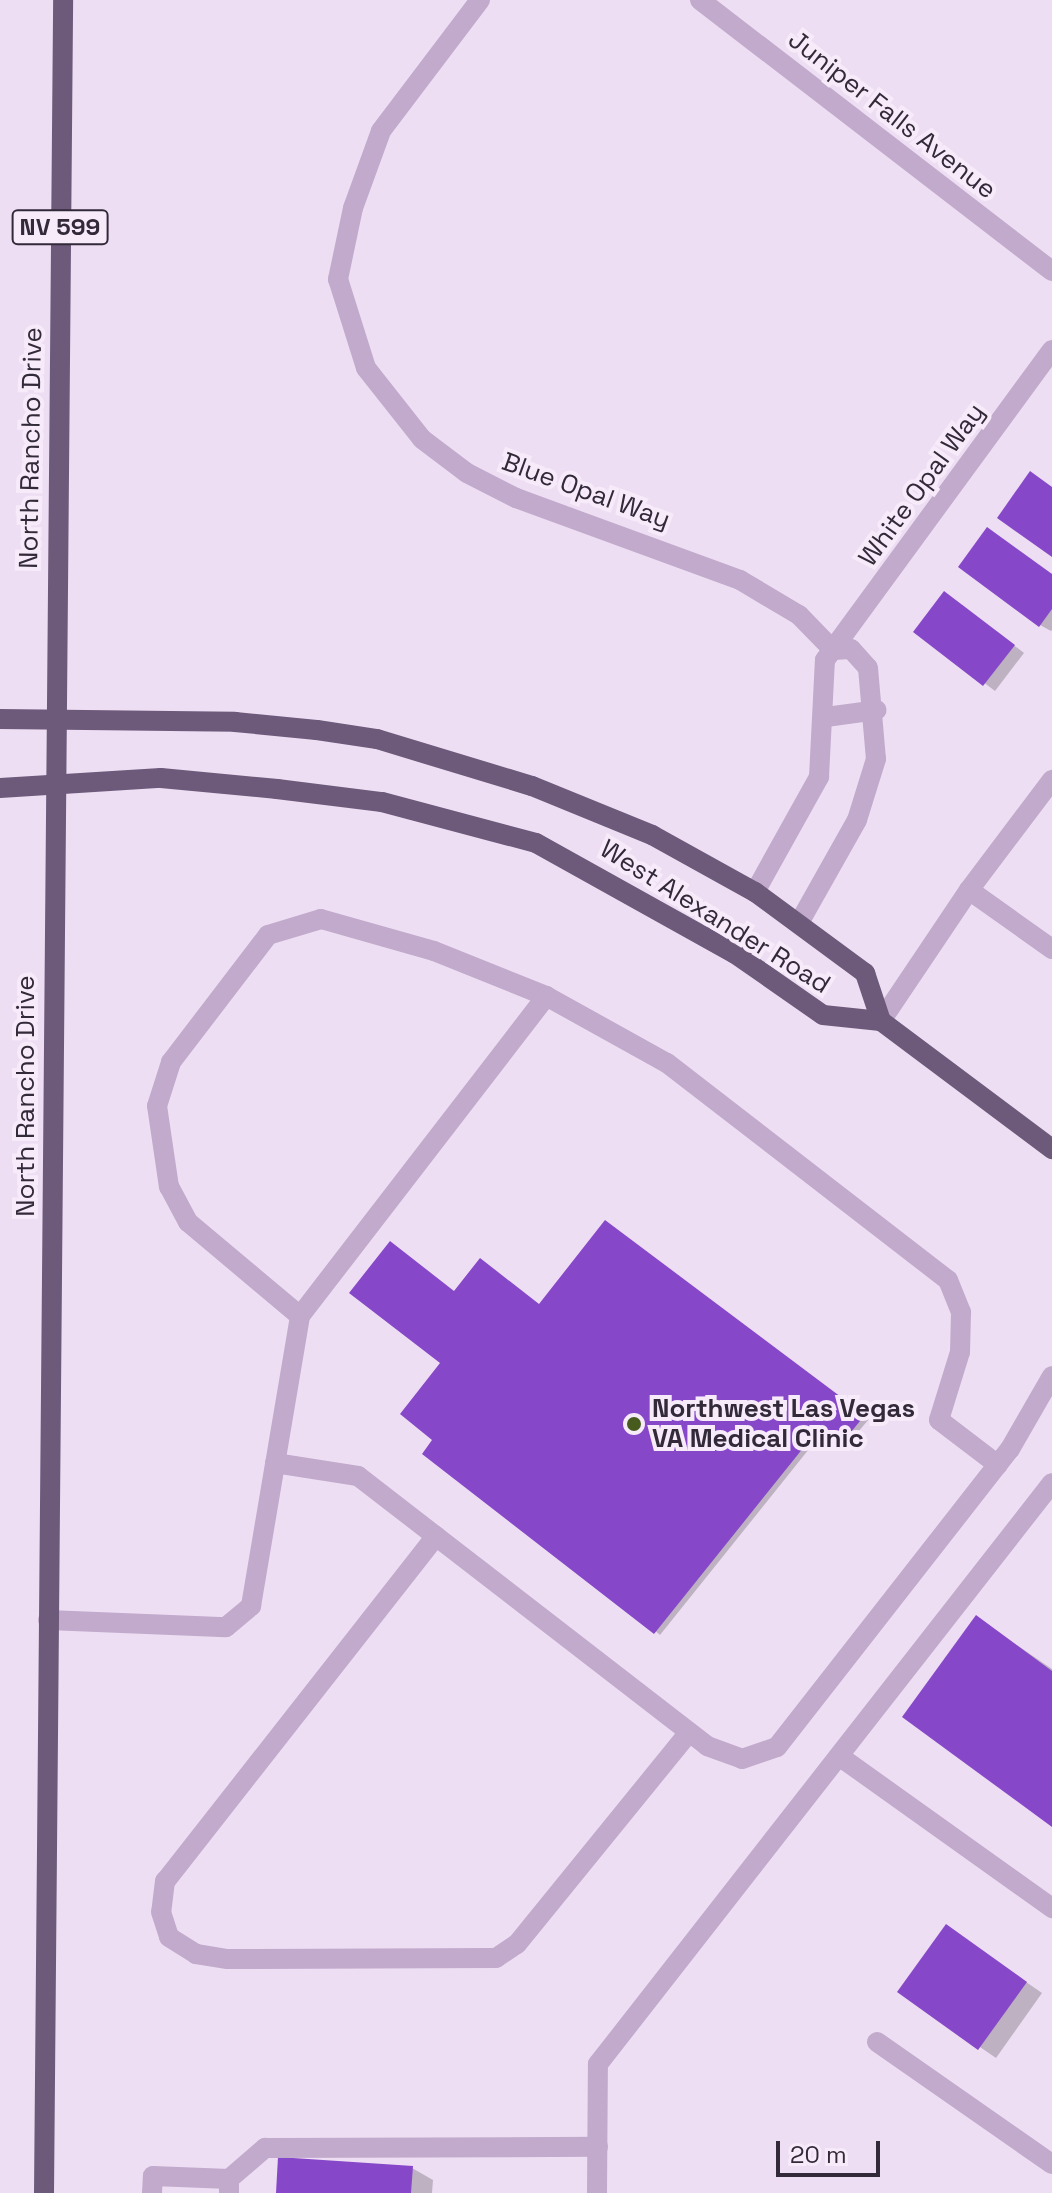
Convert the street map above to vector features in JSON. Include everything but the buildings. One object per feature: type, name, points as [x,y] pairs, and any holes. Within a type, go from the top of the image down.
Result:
[{"type":"main road","name":"North Rancho Drive","points":[[44,2193],[53,718],[63,0]]},
{"type":"main road","name":"West Alexander Road","points":[[0,719],[235,722],[377,739],[532,786],[652,835],[755,892],[865,973],[881,1021],[823,1015],[607,877],[536,843],[448,817],[382,802],[161,778],[0,788]]},
{"type":"main road","points":[[881,1021],[1052,1149]]},
{"type":"street","name":"Blue Opal Way","points":[[480,0],[381,131],[353,208],[338,279],[366,368],[422,439],[467,473],[516,498],[740,580],[799,615],[833,650],[851,649],[868,668],[877,710],[876,759],[857,820],[799,923]]},
{"type":"street","name":"Juniper Falls Avenue","points":[[700,0],[1052,271]]},
{"type":"street","name":"White Opal Way","points":[[833,650],[1052,350]]},
{"type":"street","points":[[755,892],[819,777],[826,717],[822,680],[833,650]]},
{"type":"street","points":[[826,717],[877,710]]},
{"type":"street","points":[[881,1021],[969,890],[1052,780]]},
{"type":"street","points":[[969,890],[1052,949]]},
{"type":"street","points":[[300,1316],[188,1222],[169,1187],[157,1106],[171,1062],[268,935],[321,919],[434,951],[546,996],[667,1063],[948,1280],[961,1312],[960,1352],[939,1420],[998,1465]]},
{"type":"street","points":[[48,1620],[226,1627],[251,1606],[300,1316],[546,996]]},
{"type":"street","points":[[275,1463],[358,1476],[689,1732],[742,1759],[777,1747],[998,1465],[1052,1376]]},
{"type":"street","points":[[597,2193],[598,2064],[1052,1483]]},
{"type":"street","points":[[436,1536],[165,1881],[161,1912],[169,1937],[196,1954],[228,1959],[496,1958],[517,1944],[689,1732]]},
{"type":"street","points":[[839,1756],[1052,1908]]},
{"type":"street","points":[[877,2042],[1052,2164]]},
{"type":"street","points":[[152,2193],[153,2176],[229,2186],[265,2148],[598,2147]]},
{"type":"place","name":"Northwest Las Vegas VA Medical Clinic","points":[[634,1424]]}]
